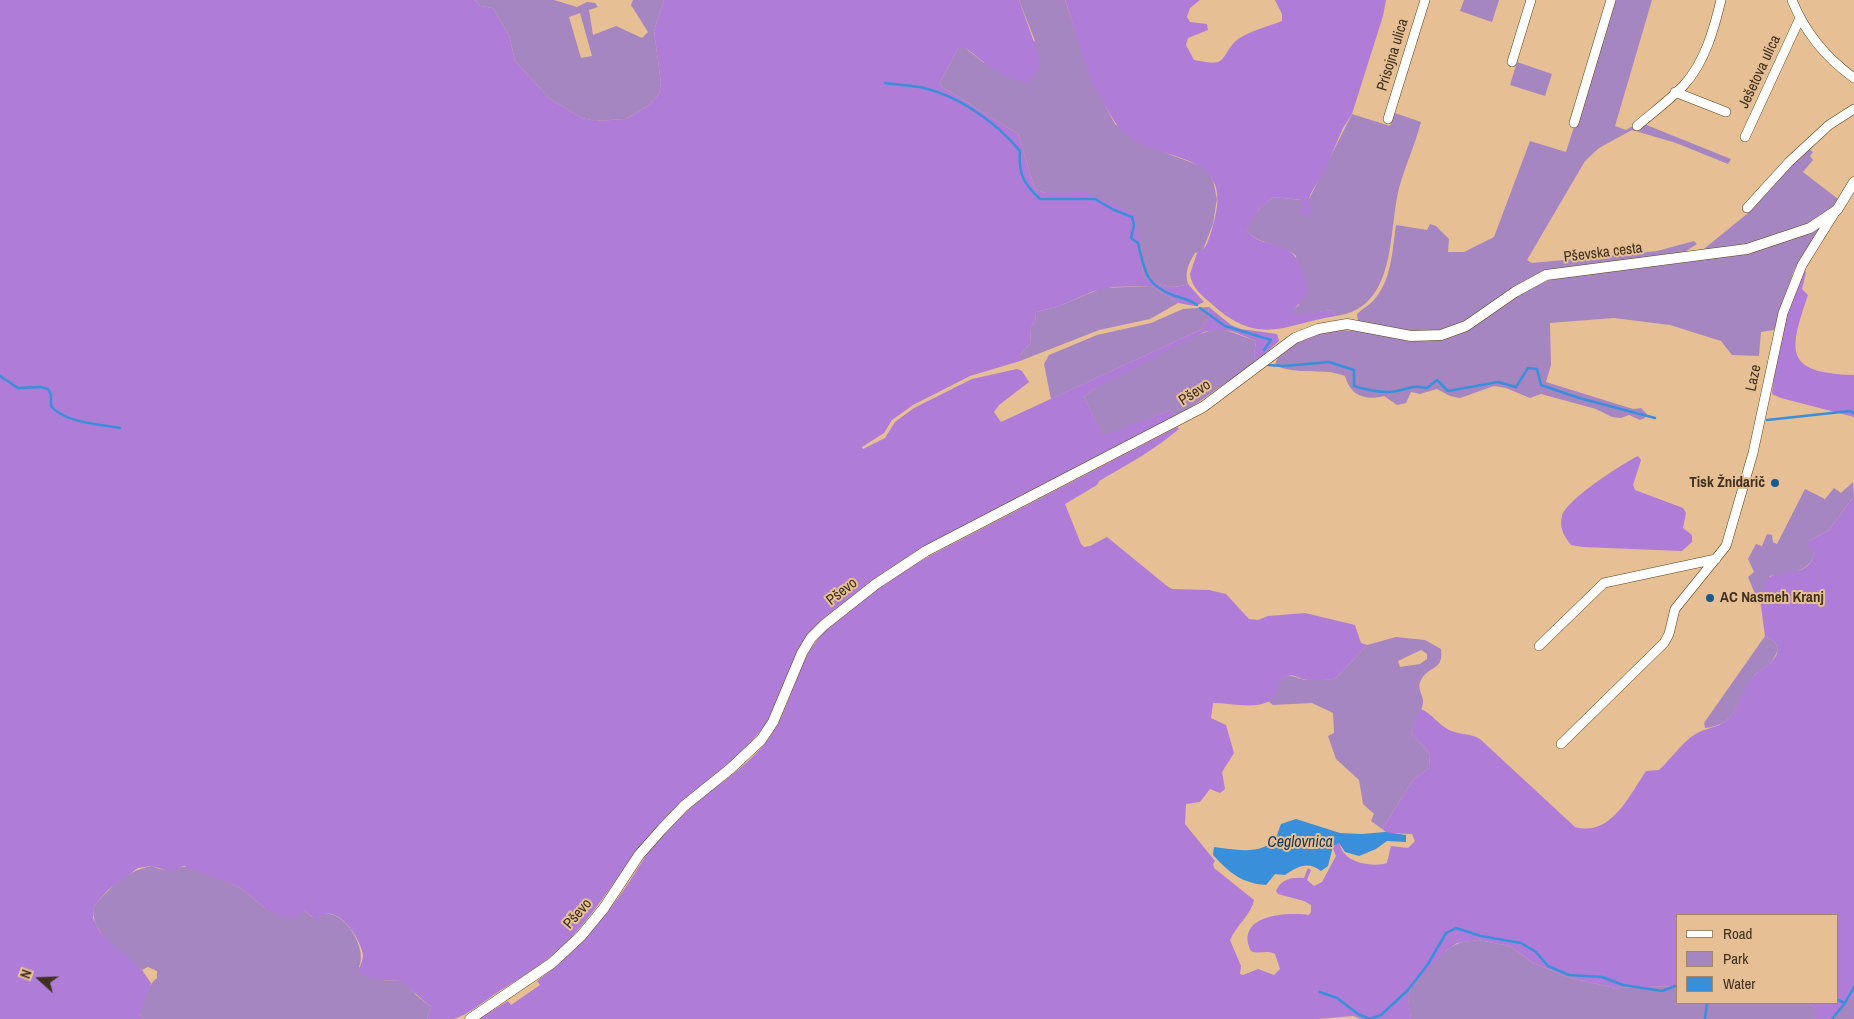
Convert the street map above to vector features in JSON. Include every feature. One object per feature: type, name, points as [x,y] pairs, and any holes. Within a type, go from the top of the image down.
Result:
[{"type":"street","name":"Prisojna ulica","points":[[1388,119],[1425,0]]},
{"type":"street","points":[[1512,62],[1531,0]]},
{"type":"street","points":[[1574,123],[1611,0]]},
{"type":"street","points":[[1637,126],[1696,70],[1709,41],[1721,0]]},
{"type":"street","points":[[1792,0],[1800,18],[1818,46],[1854,78]]},
{"type":"street","name":"Ješetova ulica","points":[[1745,137],[1800,18]]},
{"type":"street","points":[[1675,92],[1726,112]]},
{"type":"street","points":[[1747,208],[1789,162],[1829,125],[1854,109]]},
{"type":"street","name":"Pševska cesta","points":[[1347,324],[1411,336],[1441,335],[1466,326],[1522,287],[1546,275],[1747,249],[1810,228],[1837,210],[1854,182]]},
{"type":"street","name":"Laze","points":[[1561,744],[1664,643],[1669,634],[1675,609],[1726,546],[1753,453],[1770,369],[1793,284],[1802,264],[1837,210]]},
{"type":"street","name":"Pševo","points":[[470,1019],[552,963],[581,936],[604,908],[639,855],[662,829],[684,806],[730,769],[761,740],[773,722],[802,653],[811,638],[840,612],[926,551],[1203,407],[1295,338],[1318,329],[1347,324]]},
{"type":"street","points":[[1539,646],[1604,583],[1716,559]]},
{"type":"green space","points":[[475,0],[554,0],[577,7],[587,2],[595,3],[598,7],[589,10],[593,35],[616,26],[642,38],[648,32],[631,5],[633,0],[664,0],[654,31],[661,83],[659,94],[648,106],[626,119],[595,121],[582,118],[550,99],[515,61],[509,35],[493,8],[480,6]],"holes":[[[580,13],[592,56],[581,58],[569,17]]]},
{"type":"green space","points":[[1019,0],[1065,0],[1092,81],[1115,124],[1142,144],[1206,168],[1213,180],[1217,199],[1213,224],[1202,252],[1195,253],[1188,268],[1188,284],[1176,287],[1165,286],[1143,276],[1141,246],[1063,193],[1045,193],[1035,189],[1018,134],[942,87],[940,82],[959,47],[964,47],[984,63],[1035,41]]},
{"type":"green space","points":[[1464,0],[1499,0],[1492,22],[1460,11]]},
{"type":"green space","points":[[1614,0],[1652,0],[1615,126],[1626,130],[1639,122],[1731,159],[1728,164],[1676,143],[1632,130],[1599,148],[1585,161],[1527,260],[1532,263],[1657,251],[1694,241],[1697,244],[1683,253],[1548,272],[1506,291],[1502,297],[1471,318],[1447,328],[1422,331],[1409,330],[1358,321],[1357,314],[1373,301],[1388,275],[1396,225],[1427,230],[1430,224],[1436,226],[1449,239],[1448,252],[1464,252],[1494,237],[1530,141],[1566,152]]},
{"type":"green space","points":[[1517,62],[1552,74],[1545,96],[1510,85]]},
{"type":"green space","points":[[1395,113],[1421,122],[1399,188],[1390,246],[1380,284],[1370,299],[1356,310],[1336,316],[1332,310],[1293,316],[1292,311],[1299,305],[1296,256],[1251,234],[1246,229],[1250,219],[1273,197],[1301,200],[1304,208],[1301,215],[1352,114],[1390,126]]},
{"type":"green space","points":[[1809,149],[1813,152],[1810,156],[1813,160],[1803,172],[1838,199],[1794,270],[1774,330],[1761,332],[1759,356],[1732,355],[1721,341],[1670,325],[1614,318],[1550,323],[1551,365],[1546,382],[1633,409],[1641,408],[1647,414],[1645,418],[1640,420],[1629,415],[1621,418],[1612,417],[1596,409],[1541,394],[1530,398],[1506,388],[1494,386],[1460,398],[1450,396],[1437,389],[1420,394],[1411,392],[1406,403],[1397,405],[1384,396],[1371,398],[1360,395],[1347,383],[1345,376],[1337,373],[1292,370],[1275,365],[1280,355],[1285,351],[1313,335],[1347,330],[1414,340],[1444,339],[1466,330],[1520,294],[1537,285],[1560,277],[1695,256],[1747,214],[1780,177]]},
{"type":"green space","points":[[1152,286],[1178,303],[1150,319],[1099,330],[1020,361],[1020,355],[1030,344],[1031,326],[1035,322],[1036,312],[1057,307],[1102,288]]},
{"type":"green space","points":[[1209,307],[1208,319],[1202,329],[1051,399],[1044,364],[1049,355],[1097,335],[1151,323],[1183,309]]},
{"type":"green space","points":[[1220,328],[1256,341],[1254,356],[1256,362],[1177,417],[1170,410],[1103,437],[1084,397],[1092,390],[1154,354],[1187,339]]},
{"type":"green space","points":[[1853,482],[1854,496],[1829,530],[1809,541],[1815,553],[1812,560],[1803,569],[1770,576],[1760,599],[1755,594],[1748,577],[1754,572],[1748,559],[1756,544],[1762,546],[1767,534],[1772,535],[1773,542],[1777,544],[1805,489],[1825,499],[1834,488],[1841,493]]},
{"type":"green space","points":[[1765,636],[1775,642],[1777,646],[1777,652],[1773,659],[1753,677],[1731,716],[1719,724],[1705,728],[1704,723]]},
{"type":"green space","points":[[1396,637],[1425,640],[1441,649],[1438,665],[1424,675],[1421,680],[1420,689],[1423,703],[1411,733],[1430,754],[1429,768],[1413,780],[1382,829],[1371,821],[1374,814],[1363,804],[1359,780],[1336,759],[1328,736],[1334,733],[1333,713],[1312,703],[1273,705],[1269,702],[1283,678],[1293,676],[1306,680],[1335,679],[1367,645]],"holes":[[[1421,650],[1427,654],[1427,659],[1420,664],[1400,667],[1398,661]]]},
{"type":"green space","points":[[152,866],[162,869],[190,867],[239,887],[265,908],[304,910],[312,917],[319,918],[324,914],[332,914],[346,924],[357,941],[361,959],[359,967],[381,980],[401,981],[407,984],[416,995],[431,1007],[427,1019],[144,1019],[139,1015],[141,1005],[145,995],[157,978],[157,971],[148,967],[142,970],[109,942],[96,925],[94,906],[113,886],[127,876],[135,871]]},
{"type":"green space","points":[[1478,940],[1510,946],[1533,963],[1570,978],[1616,988],[1676,986],[1676,1004],[1809,1004],[1816,1008],[1816,1014],[1814,1019],[1411,1019],[1408,996],[1410,990],[1435,960],[1450,948],[1464,942]]},
{"type":"green space","points":[[1854,994],[1854,1019],[1834,1019],[1843,1005]]},
{"type":"shaded area","points":[[0,0],[475,0],[480,6],[493,8],[509,35],[515,61],[550,99],[582,118],[596,121],[626,119],[648,106],[659,94],[661,83],[654,31],[664,0],[1019,0],[1039,56],[1039,69],[1029,82],[1023,82],[1005,75],[987,65],[968,50],[959,47],[940,82],[942,87],[1018,134],[1035,189],[1045,193],[1085,192],[1134,213],[1141,246],[1143,276],[1165,286],[1176,287],[1188,284],[1204,302],[1195,306],[1178,303],[1152,286],[1113,287],[1094,291],[1057,307],[1036,312],[1035,322],[1031,326],[1030,344],[1020,355],[1020,361],[970,376],[913,405],[892,420],[884,433],[862,447],[863,449],[885,438],[895,422],[914,408],[972,379],[1017,369],[1022,371],[1029,382],[999,405],[994,412],[1001,422],[1202,329],[1208,319],[1209,307],[1231,325],[1241,329],[1277,334],[1279,341],[1256,362],[1254,356],[1256,341],[1225,330],[1204,332],[1092,390],[1084,397],[1103,436],[1170,410],[1177,417],[860,591],[819,623],[768,721],[757,735],[651,833],[595,909],[563,946],[536,967],[464,1015],[453,1019],[427,1019],[431,1007],[401,981],[381,980],[361,975],[363,955],[359,942],[350,927],[338,917],[325,914],[316,920],[304,910],[296,917],[284,918],[265,908],[239,887],[184,866],[170,871],[151,866],[138,868],[108,890],[94,906],[93,918],[100,932],[142,970],[151,983],[139,1015],[144,1019],[0,1019]]},
{"type":"shaded area","points":[[1065,0],[1200,0],[1190,8],[1187,17],[1190,22],[1207,24],[1208,30],[1188,38],[1186,45],[1194,60],[1212,63],[1221,60],[1232,45],[1243,36],[1282,21],[1282,14],[1275,0],[1386,0],[1383,16],[1352,114],[1343,128],[1324,172],[1311,193],[1309,199],[1312,215],[1301,216],[1300,213],[1303,208],[1301,200],[1273,197],[1258,210],[1246,229],[1259,240],[1282,247],[1296,257],[1306,280],[1307,294],[1293,311],[1293,315],[1332,310],[1336,316],[1287,327],[1260,329],[1246,326],[1231,319],[1199,292],[1193,284],[1190,274],[1197,253],[1203,249],[1209,240],[1212,229],[1218,200],[1213,181],[1202,168],[1185,159],[1146,146],[1128,137],[1115,122],[1091,79]]},
{"type":"shaded area","points":[[1805,270],[1802,289],[1808,295],[1797,331],[1795,344],[1797,355],[1803,364],[1814,370],[1854,375],[1854,417],[1772,394],[1782,330],[1792,299]]},
{"type":"shaded area","points":[[1177,427],[1179,429],[1160,444],[1065,504],[1081,544],[1084,547],[1090,546],[1107,537],[1172,589],[1209,590],[1226,594],[1249,619],[1258,620],[1268,616],[1305,613],[1355,625],[1361,643],[1367,645],[1335,679],[1311,680],[1288,676],[1281,681],[1272,700],[1268,702],[1255,705],[1213,703],[1211,718],[1226,725],[1234,753],[1222,772],[1225,789],[1220,793],[1210,789],[1200,802],[1186,804],[1185,824],[1215,861],[1213,864],[1214,868],[1254,900],[1250,910],[1230,940],[1241,966],[1240,974],[1243,975],[1258,969],[1274,975],[1280,969],[1275,954],[1251,951],[1248,939],[1250,930],[1256,923],[1265,918],[1288,914],[1309,915],[1311,912],[1311,905],[1304,901],[1278,894],[1276,891],[1284,881],[1304,878],[1308,868],[1311,870],[1307,880],[1314,886],[1322,882],[1336,856],[1332,846],[1339,843],[1342,851],[1353,860],[1377,865],[1387,863],[1391,846],[1408,848],[1415,841],[1412,834],[1387,833],[1382,829],[1413,780],[1429,768],[1430,754],[1411,733],[1421,709],[1449,730],[1480,739],[1575,827],[1588,828],[1599,826],[1618,812],[1646,771],[1659,770],[1690,738],[1724,722],[1732,715],[1749,682],[1777,654],[1775,642],[1765,636],[1760,599],[1768,578],[1782,573],[1795,572],[1806,567],[1815,553],[1808,547],[1809,541],[1829,530],[1854,496],[1854,994],[1843,1005],[1834,1019],[1814,1019],[1816,1008],[1809,1004],[1839,1004],[1839,914],[1676,914],[1676,986],[1616,988],[1570,978],[1533,963],[1510,946],[1478,940],[1457,943],[1446,951],[1410,989],[1408,997],[1411,1019],[1361,1019],[1353,1016],[1318,1019],[479,1019],[508,1001],[511,1005],[540,985],[537,981],[572,952],[602,918],[655,844],[689,809],[758,752],[779,722],[806,657],[828,628],[859,601],[924,559]]},
{"type":"shaded area","points":[[1638,456],[1641,460],[1633,485],[1635,490],[1683,508],[1686,513],[1683,528],[1692,535],[1692,542],[1682,551],[1571,545],[1564,535],[1562,528],[1561,520],[1566,509],[1595,483]]},
{"type":"water","name":"Ceglovnica","points":[[1296,819],[1340,833],[1385,832],[1406,835],[1406,842],[1387,841],[1376,849],[1359,856],[1345,852],[1339,843],[1333,846],[1328,866],[1321,871],[1312,866],[1303,866],[1285,875],[1275,874],[1266,885],[1250,882],[1236,876],[1213,855],[1214,847],[1238,850],[1262,848],[1275,839],[1281,824]]},
{"type":"waterway","points":[[885,83],[919,87],[951,97],[989,121],[1020,151],[1020,166],[1023,178],[1040,199],[1095,199],[1114,210],[1132,217],[1134,225],[1131,238],[1138,243],[1145,270],[1152,282],[1165,292],[1189,300],[1197,305]]},
{"type":"waterway","points":[[1200,308],[1225,326],[1271,340],[1264,350]]},
{"type":"waterway","points":[[1268,365],[1283,366],[1329,362],[1354,370],[1354,386],[1381,392],[1414,387],[1427,388],[1437,380],[1448,391],[1498,382],[1516,387],[1528,368],[1537,369],[1541,385],[1579,398],[1655,418]]},
{"type":"waterway","points":[[0,376],[18,388],[41,387],[48,389],[51,395],[51,406],[65,416],[83,422],[120,428]]},
{"type":"waterway","points":[[1767,420],[1850,411],[1854,413]]},
{"type":"waterway","points":[[1320,992],[1337,998],[1358,1014],[1370,1019],[1381,1015],[1408,990],[1428,964],[1446,933],[1456,928],[1481,936],[1521,943],[1536,952],[1548,966],[1569,975],[1602,977],[1623,985],[1662,991],[1676,986]]},
{"type":"waterway","points":[[1839,1000],[1845,1003],[1854,987]]},
{"type":"waterway","points":[[1832,1019],[1845,1003]]},
{"type":"waterway","points":[[1705,1019],[1707,1004]]},
{"type":"place","name":"Tisk Žnidarič","points":[[1775,483]]},
{"type":"place","name":"AC Nasmeh Kranj","points":[[1710,598]]}]
